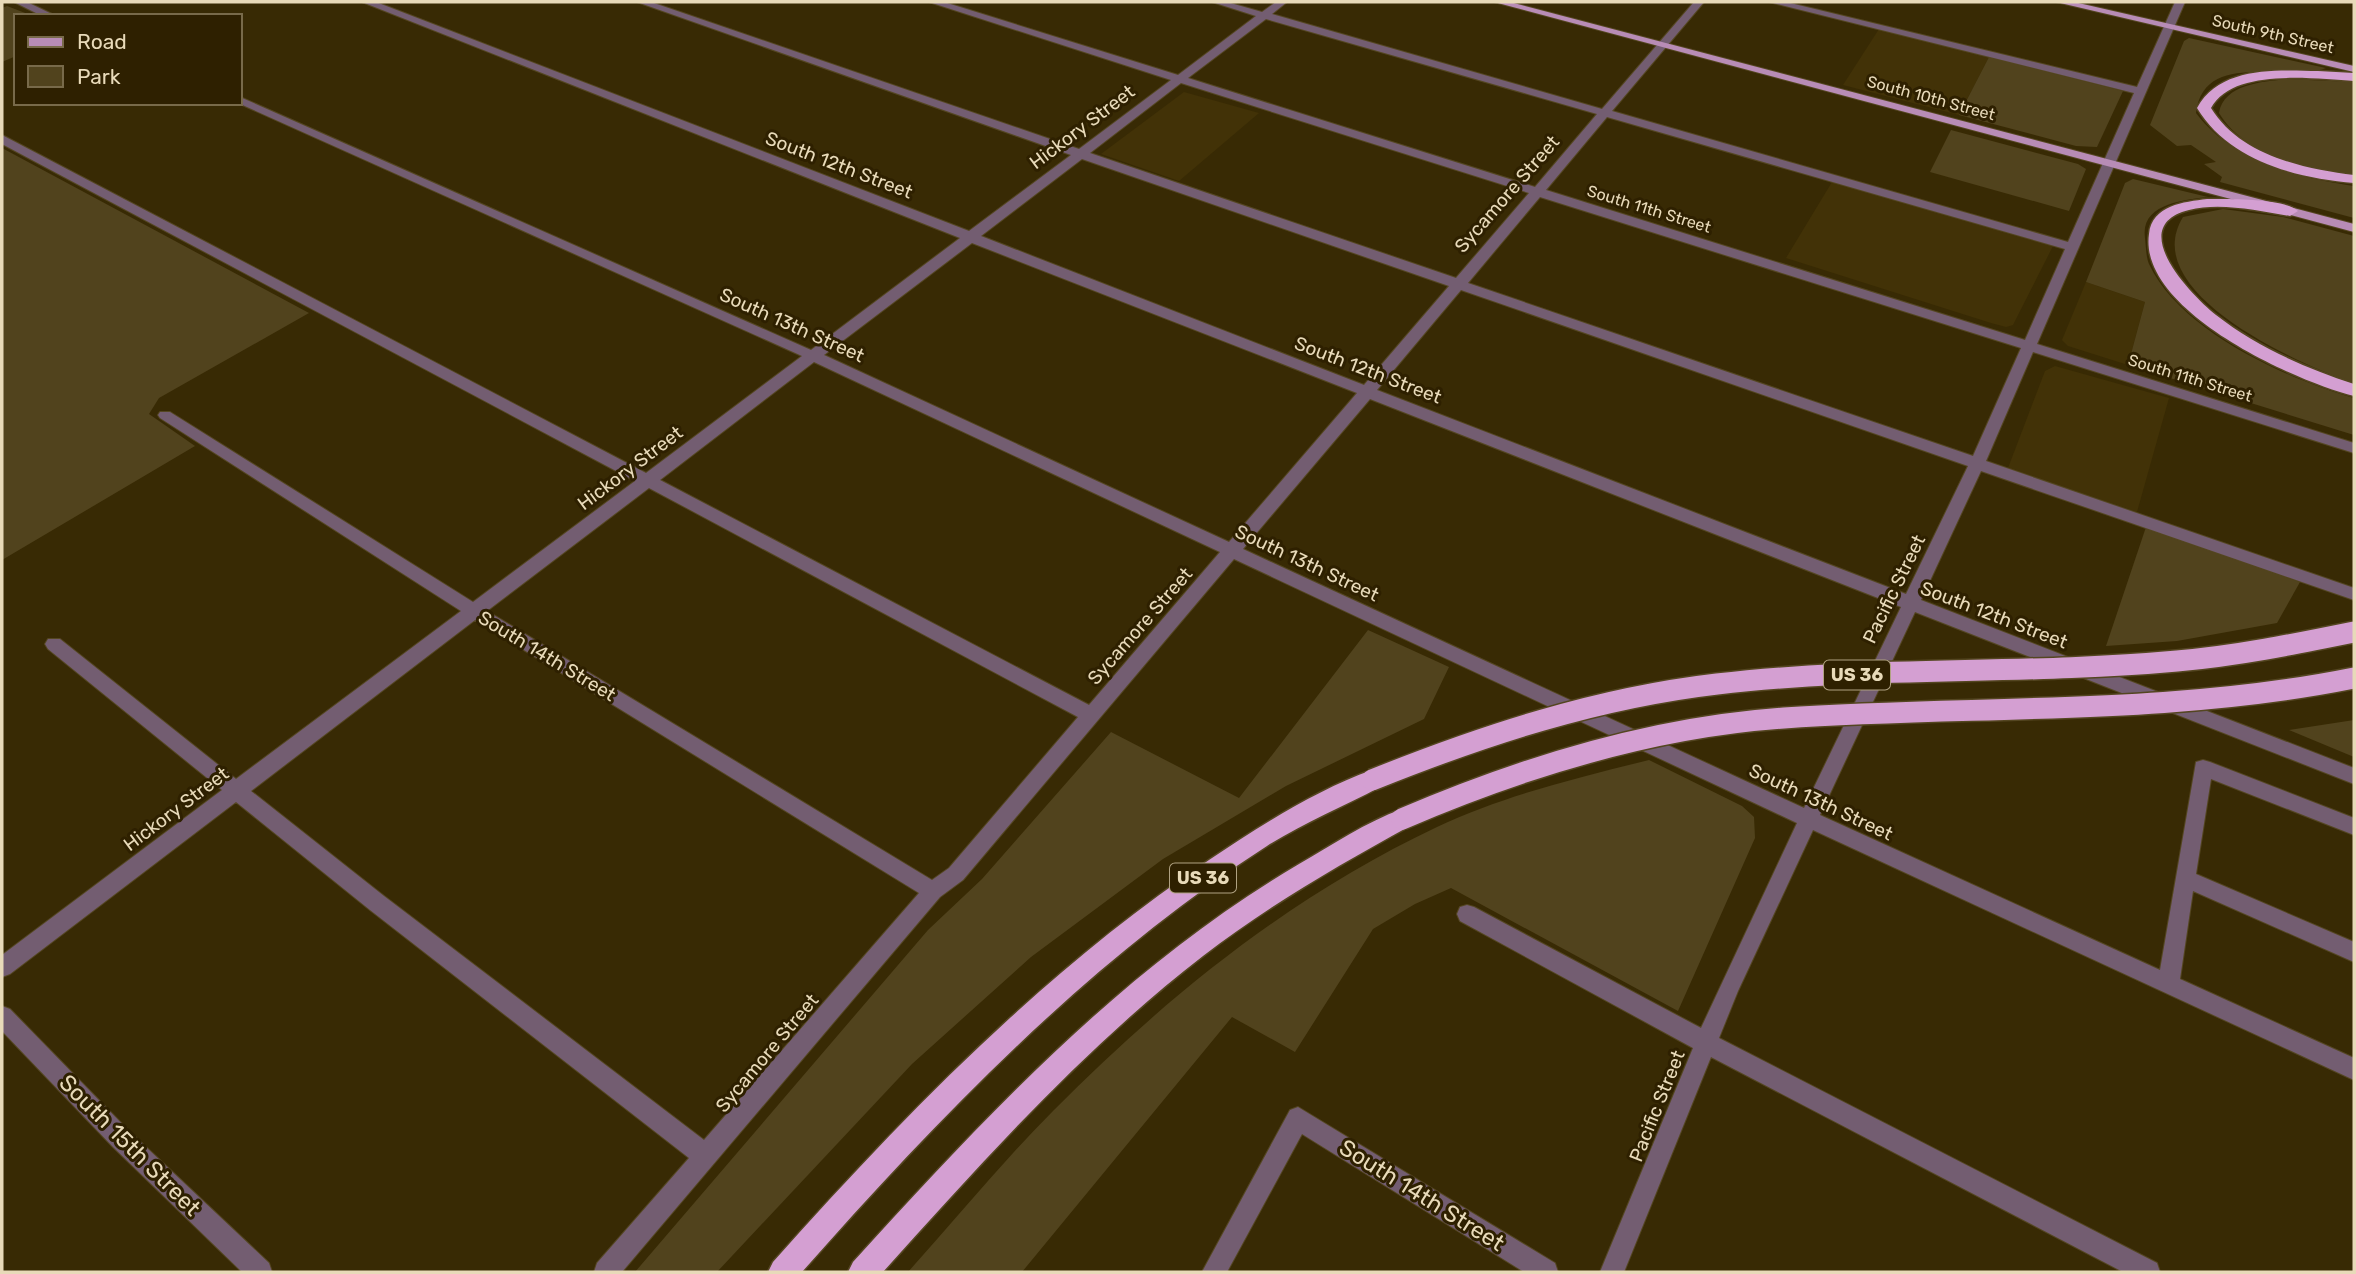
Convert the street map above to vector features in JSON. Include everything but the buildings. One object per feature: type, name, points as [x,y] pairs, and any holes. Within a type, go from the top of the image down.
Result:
[{"type":"highway","points":[[2354,77],[2281,75],[2248,78],[2213,92],[2206,99],[2204,108],[2225,135],[2258,154],[2299,169],[2354,179]]},
{"type":"highway","points":[[2290,211],[2212,203],[2176,208],[2163,216],[2156,225],[2156,251],[2176,286],[2216,322],[2272,357],[2354,390]]},
{"type":"highway","name":"US 36","points":[[783,1272],[943,1102],[1049,999],[1160,907],[1261,838],[1372,780],[1429,757],[1547,718],[1654,693],[1788,678],[2153,663],[2267,650],[2354,632]]},
{"type":"highway","name":"US 36","points":[[863,1272],[981,1142],[1090,1035],[1194,947],[1296,877],[1402,818],[1467,791],[1575,754],[1782,718],[2182,703],[2294,690],[2354,678]]},
{"type":"main road","name":"South 10th Street","points":[[1499,2],[2354,228]]},
{"type":"main road","name":"South 9th Street","points":[[2061,2],[2354,69]]},
{"type":"street","points":[[19,2],[46,14]]},
{"type":"street","name":"South 12th Street","points":[[368,2],[2354,776]]},
{"type":"street","points":[[642,2],[1459,282],[2354,594]]},
{"type":"street","name":"South 11th Street","points":[[934,2],[2354,448]]},
{"type":"street","points":[[1217,2],[2073,247]]},
{"type":"street","name":"Hickory Street","points":[[2,967],[1282,2]]},
{"type":"street","name":"Sycamore Street","points":[[606,1272],[933,891],[956,874],[1699,2]]},
{"type":"street","points":[[1774,2],[2138,91]]},
{"type":"street","name":"Pacific Street","points":[[1612,1272],[1728,988],[1978,462],[2138,91],[2180,2]]},
{"type":"street","name":"South 13th Street","points":[[242,101],[813,356],[1808,819],[2354,1069]]},
{"type":"street","points":[[2,139],[1091,715]]},
{"type":"street","name":"South 14th Street","points":[[165,415],[475,612],[933,891]]},
{"type":"street","points":[[54,643],[377,903],[707,1157]]},
{"type":"street","points":[[2168,984],[2203,768],[2354,827]]},
{"type":"street","points":[[2185,878],[2354,952]]},
{"type":"street","points":[[1466,914],[1706,1043],[2148,1272]]},
{"type":"street","name":"South 15th Street","points":[[2,1016],[121,1139],[260,1272]]},
{"type":"street","name":"South 14th Street","points":[[1214,1272],[1298,1118],[1546,1272]]},
{"type":"shaded area","points":[[1879,29],[1989,57],[1959,115],[1843,85]]},
{"type":"shaded area","points":[[1184,92],[1259,113],[1179,181],[1101,154]]},
{"type":"shaded area","points":[[1832,182],[2053,246],[2013,325],[2006,327],[1991,323],[1786,258]]},
{"type":"shaded area","points":[[2086,282],[2145,302],[2128,365],[2068,346],[2062,340]]},
{"type":"shaded area","points":[[2055,366],[2169,398],[2137,512],[2008,468],[2045,371]]},
{"type":"green space","points":[[7,6],[28,14],[14,14],[14,57],[2,62],[2,8]]},
{"type":"green space","points":[[2189,38],[2326,68],[2310,72],[2231,74],[2214,81],[2202,93],[2196,113],[2228,144],[2247,155],[2288,172],[2354,186],[2354,218],[2220,182],[2222,177],[2204,164],[2216,162],[2191,145],[2177,146],[2150,125],[2184,41]]},
{"type":"green space","points":[[1989,57],[2123,91],[2097,147],[2076,146],[1959,115]]},
{"type":"green space","points":[[2286,79],[2354,82],[2354,174],[2317,170],[2261,150],[2230,128],[2219,113],[2222,103],[2236,90],[2256,83]]},
{"type":"green space","points":[[1951,130],[2078,164],[2086,169],[2069,211],[1930,172]]},
{"type":"green space","points":[[2,148],[309,313],[159,398],[149,414],[195,446],[2,560]]},
{"type":"green space","points":[[2133,179],[2208,197],[2177,202],[2157,210],[2145,226],[2147,258],[2164,288],[2185,311],[2238,349],[2298,378],[2354,398],[2354,435],[2128,365],[2145,302],[2086,282],[2125,183]]},
{"type":"green space","points":[[2223,209],[2283,217],[2354,236],[2354,383],[2298,360],[2231,322],[2202,298],[2182,272],[2175,245],[2183,217]]},
{"type":"green space","points":[[2146,527],[2300,582],[2277,623],[2177,641],[2106,646]]},
{"type":"green space","points":[[1368,630],[1449,667],[1424,719],[1286,786],[1163,859],[1031,957],[912,1064],[717,1272],[635,1272],[928,930],[982,879],[1111,732],[1239,798]]},
{"type":"green space","points":[[2354,720],[2354,757],[2289,730]]},
{"type":"green space","points":[[1649,760],[1742,806],[1754,817],[1755,838],[1678,1011],[1451,888],[1415,904],[1373,929],[1295,1052],[1232,1017],[1022,1272],[908,1272],[1016,1150],[1096,1069],[1186,989],[1281,917],[1383,854],[1437,827],[1542,788]]}]
